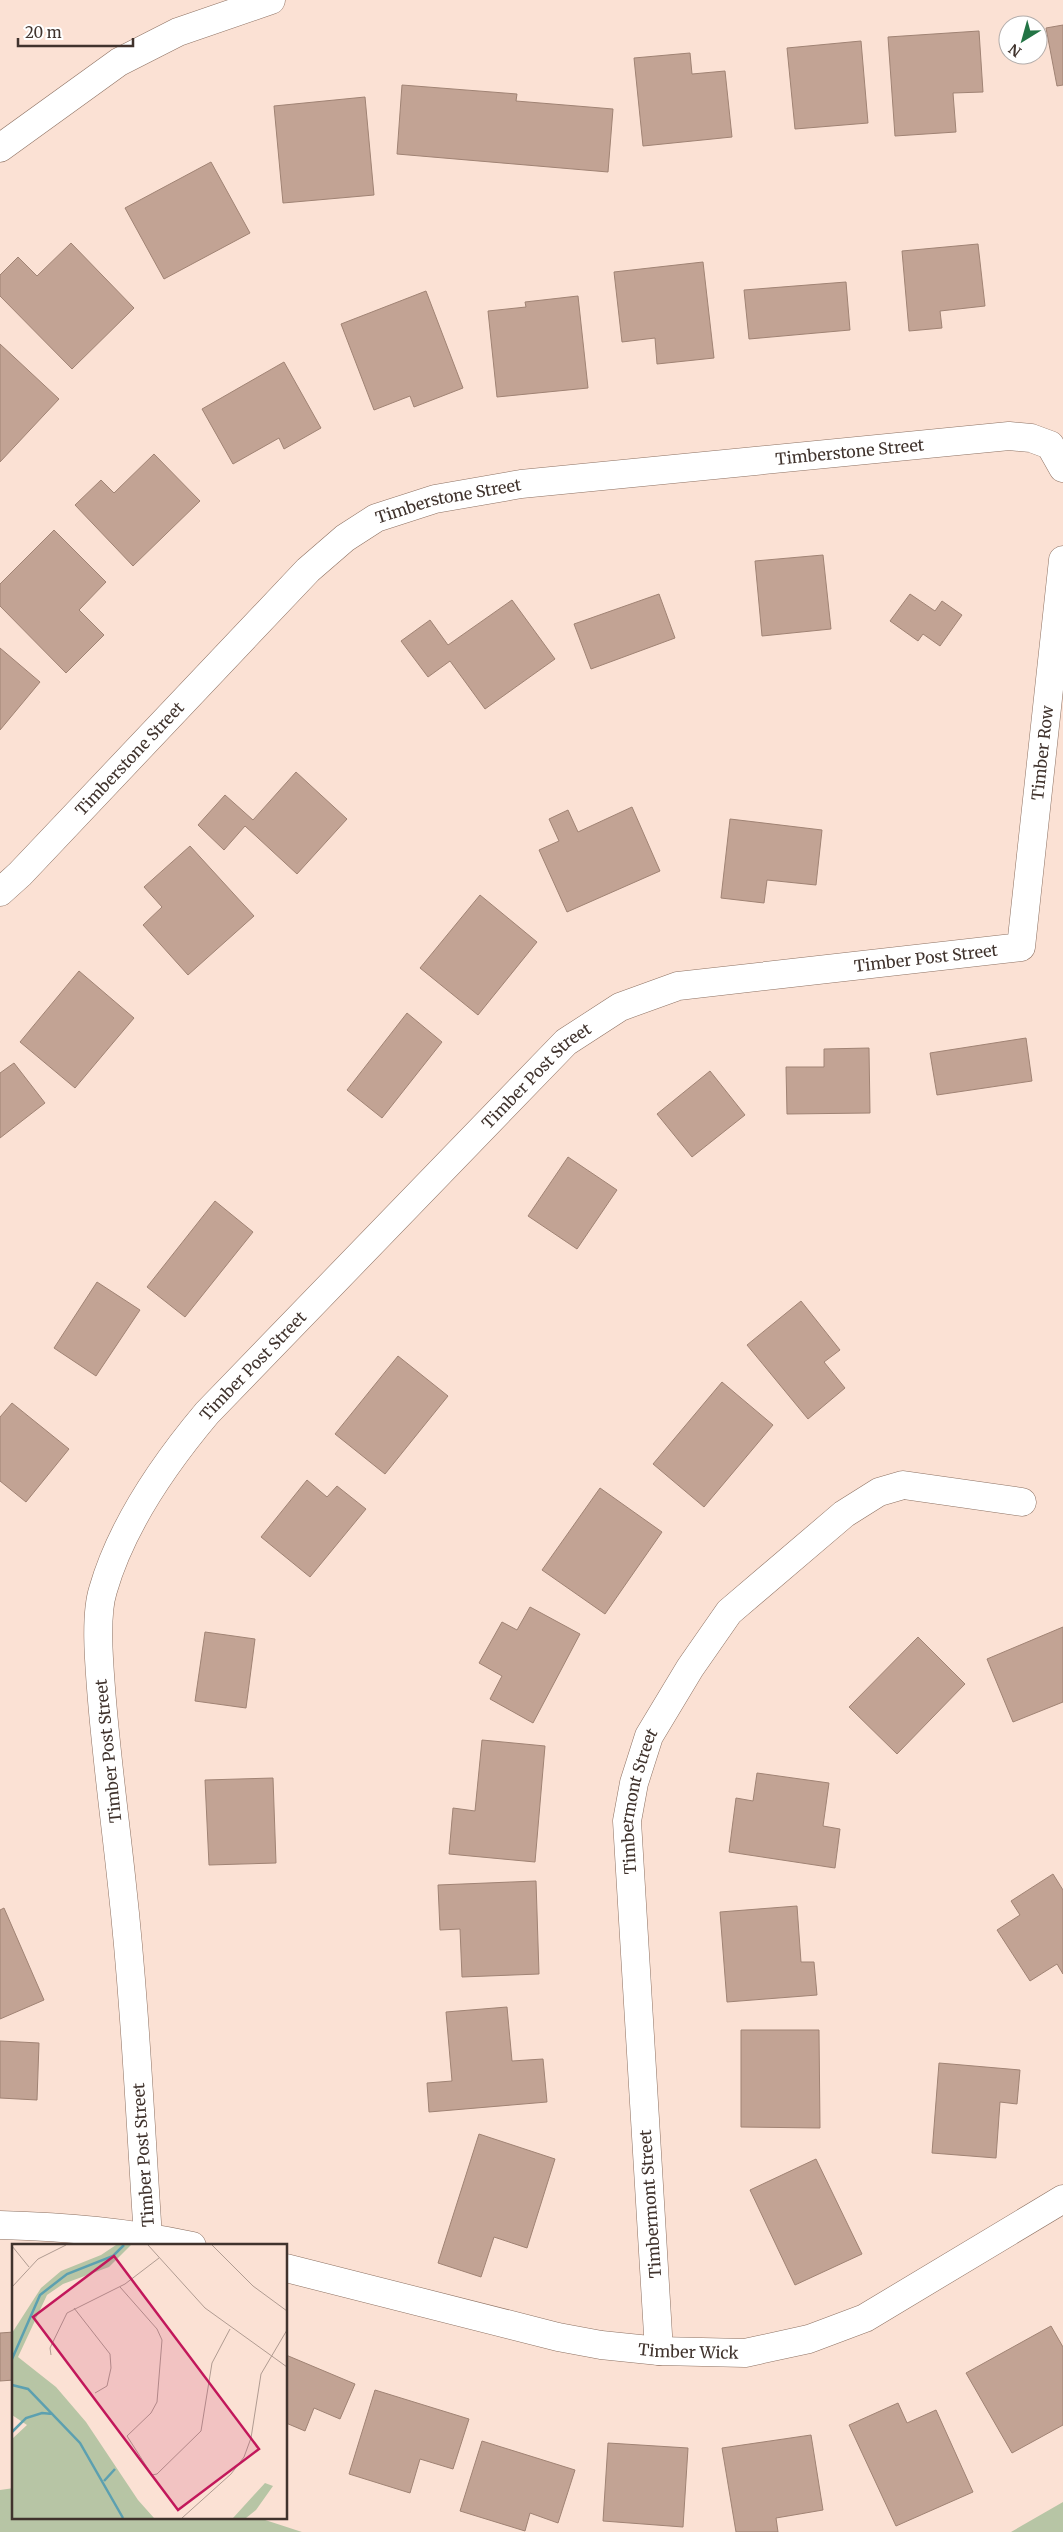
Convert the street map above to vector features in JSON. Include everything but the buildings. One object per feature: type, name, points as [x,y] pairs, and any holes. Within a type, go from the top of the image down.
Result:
[{"type":"street","points":[[0,148],[118,62],[178,32],[271,0]]},
{"type":"street","name":"Timberstone Street","points":[[0,892],[20,874],[308,570],[345,538],[376,518],[435,499],[521,484],[1009,436],[1031,438],[1057,457]]},
{"type":"street","name":"Timber Row","points":[[1021,947],[1063,560]]},
{"type":"street","name":"Timber Post Street","points":[[148,2237],[134,2019],[122,1887],[104,1731],[98,1650],[102,1591],[129,1526],[181,1444],[207,1413],[566,1042],[620,1007],[678,986],[1021,947]]},
{"type":"street","name":"Timbermont Street","points":[[659,2352],[627,1821],[634,1783],[649,1736],[690,1668],[729,1612],[844,1514],[872,1496],[903,1485],[1022,1502]]},
{"type":"street","name":"Timber Wick","points":[[288,2269],[558,2337],[601,2345],[659,2352],[746,2353],[809,2339],[865,2318],[1063,2199]]},
{"type":"street","points":[[0,2225],[80,2228],[148,2237],[182,2244]]},
{"type":"green space","points":[[12,2488],[12,2520],[265,2520],[302,2532],[0,2532],[0,2490]]},
{"type":"green space","points":[[1063,2502],[1063,2532],[1011,2532]]}]
